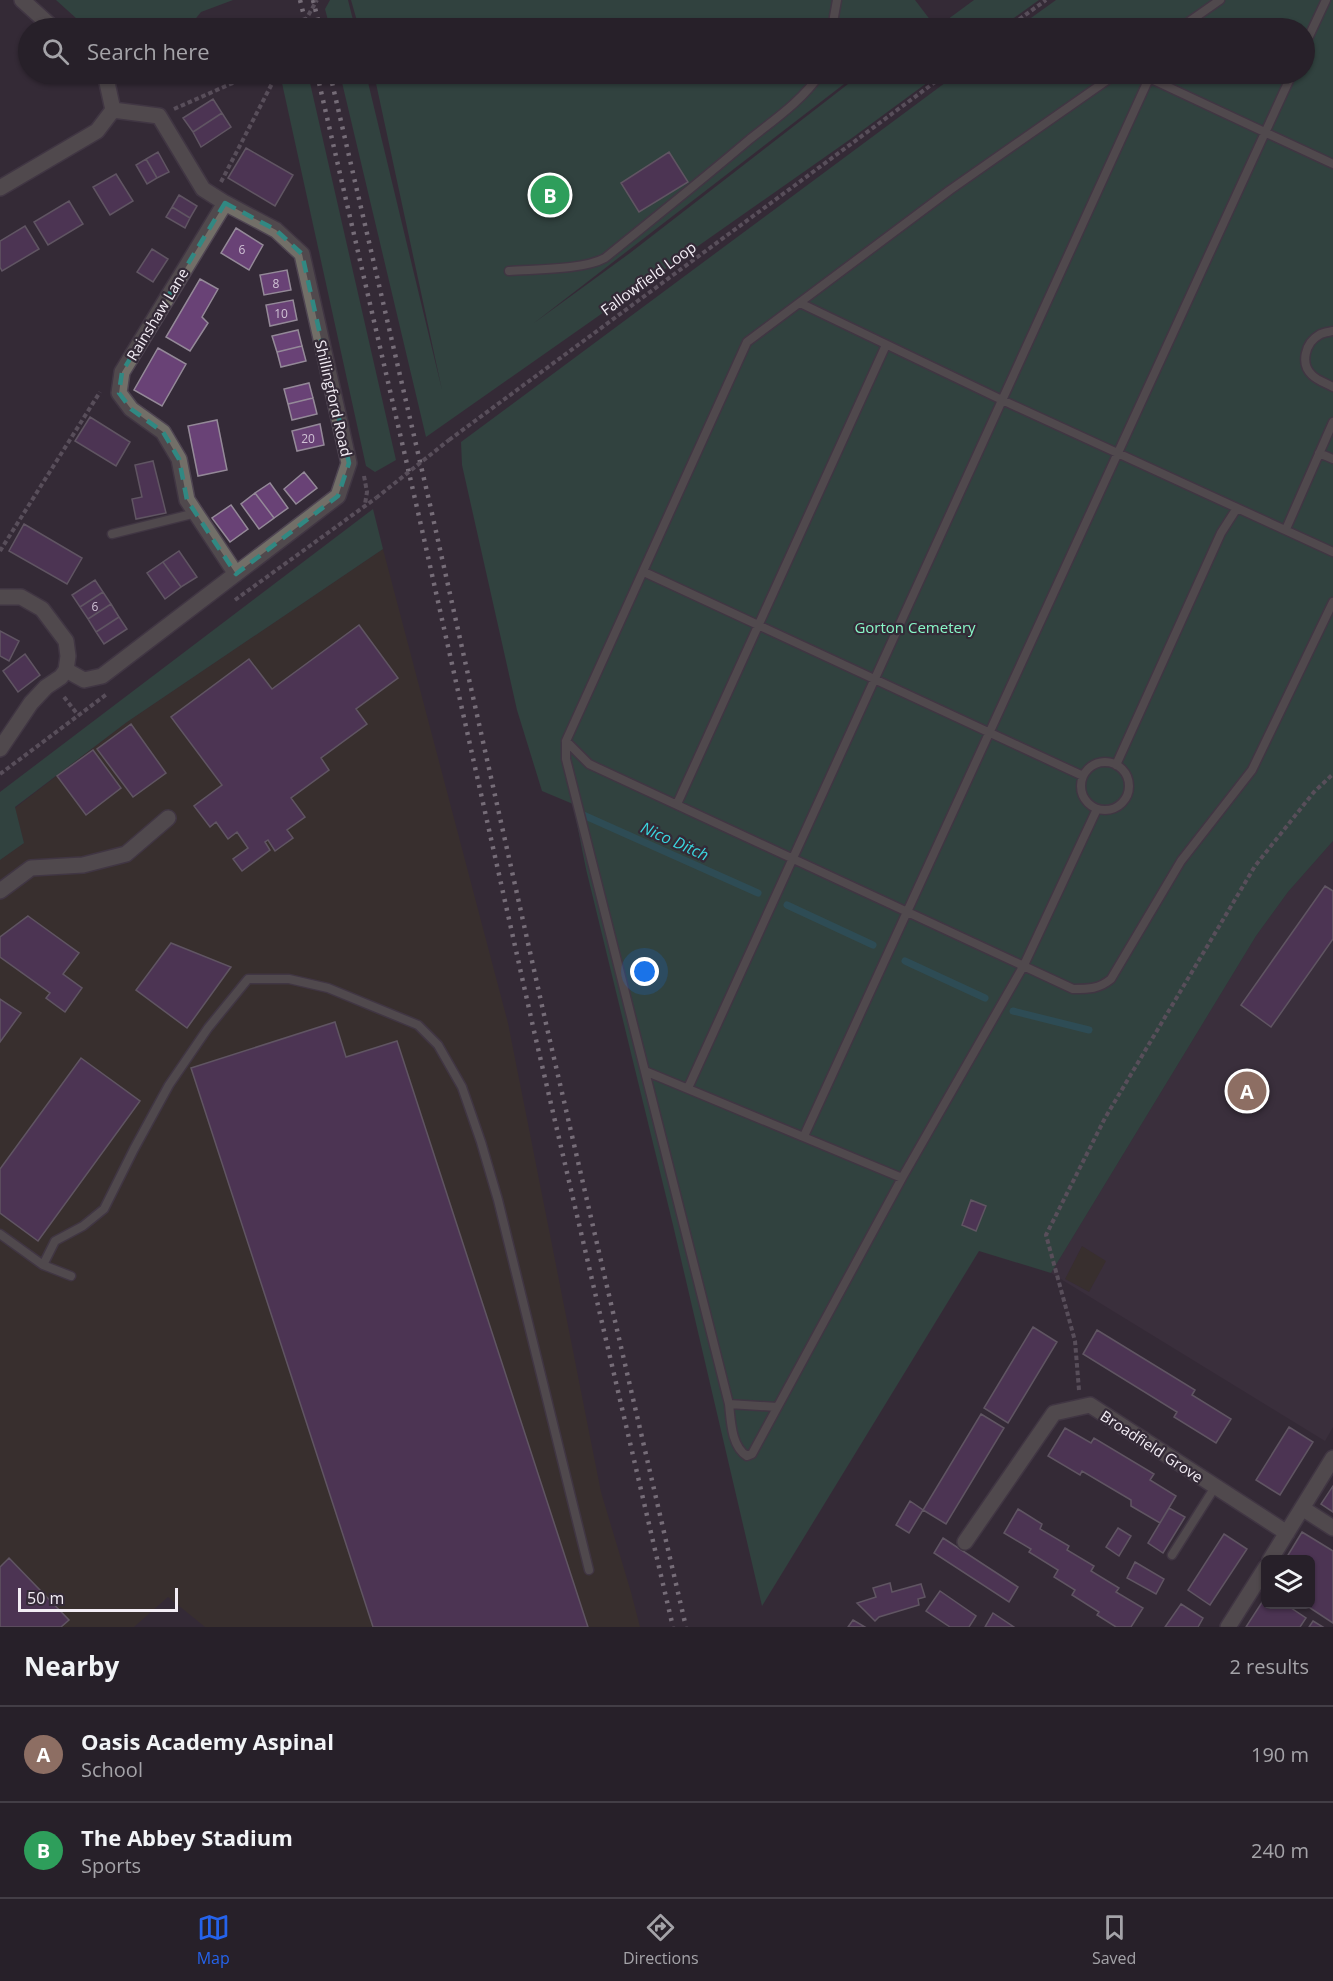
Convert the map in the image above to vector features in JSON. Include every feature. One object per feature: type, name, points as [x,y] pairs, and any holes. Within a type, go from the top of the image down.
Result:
[{"type":"street","points":[[22,0],[41,18]]},
{"type":"street","points":[[105,84],[113,110]]},
{"type":"street","points":[[113,110],[159,116]]},
{"type":"street","points":[[0,188],[97,131],[113,110]]},
{"type":"street","name":"Shillingford Road","points":[[66,670],[84,680],[102,676],[338,496],[349,463],[302,254],[276,230],[203,189],[159,116]]},
{"type":"street","name":"Rainshaw Lane","points":[[119,393],[122,372],[219,200]]},
{"type":"street","points":[[119,393],[131,409],[163,432],[179,459],[187,500],[236,574]]},
{"type":"street","points":[[0,597],[21,597],[42,609],[66,640],[68,656],[66,670],[31,703],[0,749]]},
{"type":"street","points":[[0,891],[31,868],[83,865],[126,854],[168,818]]},
{"type":"street","name":"Broadfield Grove","points":[[965,1542],[1054,1413],[1090,1405],[1287,1533]]},
{"type":"street","points":[[1273,1555],[1333,1458]]},
{"type":"street","points":[[1302,1508],[1333,1528]]},
{"type":"street","points":[[1228,1627],[1261,1575]]},
{"type":"lane","points":[[834,18],[837,0]]},
{"type":"lane","points":[[1194,18],[1220,0]]},
{"type":"lane","points":[[1315,25],[1326,0]]},
{"type":"lane","points":[[510,272],[597,262],[605,258],[699,183],[795,102],[812,84]]},
{"type":"lane","points":[[1096,809],[1024,965],[902,1178],[752,1455],[747,1456],[742,1453],[735,1441],[729,1404],[566,759],[566,741],[747,342],[950,190],[1102,84]]},
{"type":"lane","points":[[688,1088],[791,858],[1146,84]]},
{"type":"lane","points":[[1166,84],[1333,164]]},
{"type":"lane","points":[[804,1136],[1287,84]]},
{"type":"lane","points":[[800,303],[1333,552]]},
{"type":"lane","points":[[1333,331],[1320,334],[1312,342],[1306,351],[1305,364],[1311,374],[1333,387]]},
{"type":"lane","points":[[676,804],[886,345]]},
{"type":"lane","points":[[1286,529],[1333,422]]},
{"type":"lane","points":[[1318,453],[1333,459]]},
{"type":"lane","points":[[1116,765],[1221,533],[1237,508]]},
{"type":"lane","points":[[112,534],[196,513]]},
{"type":"lane","points":[[644,572],[758,627],[1083,776]]},
{"type":"lane","points":[[566,741],[589,765],[907,910],[1073,989],[1102,987],[1111,979],[1181,861],[1252,770],[1333,602]]},
{"type":"lane","points":[[1101,762],[1116,765],[1127,777],[1128,792],[1125,800],[1112,809],[1096,809],[1089,805],[1081,792],[1083,776],[1087,769],[1101,762]]},
{"type":"lane","points":[[43,1265],[55,1241],[83,1226],[104,1209],[169,1085],[208,1028],[248,980],[289,979],[328,988],[418,1025],[438,1045],[462,1087],[481,1142],[498,1200],[589,1570]]},
{"type":"lane","points":[[645,1071],[902,1178]]},
{"type":"lane","points":[[0,1234],[43,1265],[71,1276]]},
{"type":"lane","points":[[729,1404],[777,1407]]},
{"type":"lane","points":[[1172,1555],[1215,1486]]},
{"type":"path","points":[[307,18],[317,0]]},
{"type":"path","points":[[1021,18],[1046,0]]},
{"type":"path","points":[[159,116],[231,84]]},
{"type":"path","points":[[219,200],[272,84]]},
{"type":"path","name":"Fallowfield Loop","points":[[365,505],[449,440],[932,84]]},
{"type":"path","points":[[0,551],[102,389],[119,393]]},
{"type":"path","points":[[54,683],[78,715]]},
{"type":"path","points":[[1080,1407],[1075,1341],[1046,1235],[1105,1118],[1255,866],[1314,792],[1333,774]]},
{"type":"highlighted area","points":[[225,203],[276,230],[302,254],[349,463],[338,496],[236,574],[187,500],[179,459],[163,432],[131,409],[119,393],[122,372]]},
{"type":"shaded area","points":[[383,549],[508,1023],[601,1492],[640,1627],[205,1627],[168,1597],[134,1627],[0,1627],[0,860],[24,843],[15,808],[127,722]]},
{"type":"shaded area","points":[[1333,841],[1333,1427],[1325,1441],[1051,1273],[1256,936],[1288,892]],"holes":[[[1082,1246],[1106,1261],[1089,1292],[1065,1279]]]},
{"type":"shaded area","points":[[1082,1246],[1107,1261],[1089,1292],[1065,1279]]},
{"type":"green space","points":[[56,0],[233,0],[201,12],[196,18],[76,18]]},
{"type":"green space","points":[[330,0],[348,0],[352,18],[327,18],[325,9]]},
{"type":"green space","points":[[351,0],[915,0],[929,18],[356,18]]},
{"type":"green space","points":[[974,0],[1039,0],[1014,18],[950,18]]},
{"type":"green space","name":"Gorton Cemetery","points":[[1056,0],[1333,0],[1333,841],[1288,892],[1256,936],[1051,1273],[979,1251],[762,1606],[673,1225],[586,869],[573,804],[542,791],[517,710],[462,465],[461,442],[944,84],[1315,84],[1315,18],[1031,18]]},
{"type":"green space","points":[[282,84],[310,84],[396,460],[375,472],[366,466]]},
{"type":"green space","points":[[342,84],[368,84],[442,390],[376,84],[844,84],[534,323],[630,253],[848,84],[925,84],[852,138],[426,437]]},
{"type":"green space","points":[[373,509],[383,549],[127,722],[15,807],[24,843],[0,860],[0,792]]},
{"type":"building","points":[[213,99],[222,113],[193,132],[183,118]]},
{"type":"building","points":[[222,113],[231,127],[201,147],[193,132]]},
{"type":"building","points":[[246,148],[293,175],[275,206],[228,178]]},
{"type":"building","points":[[158,152],[169,172],[157,178],[146,159]]},
{"type":"building","points":[[669,152],[688,182],[639,212],[621,183]]},
{"type":"building","points":[[146,159],[157,178],[147,184],[136,165]]},
{"type":"building","points":[[116,174],[133,201],[110,215],[93,187]]},
{"type":"building","points":[[179,195],[197,206],[190,218],[172,207]]},
{"type":"building","points":[[69,201],[83,224],[48,245],[34,222]]},
{"type":"building","points":[[172,207],[190,218],[185,228],[166,217]]},
{"type":"building","points":[[25,226],[39,249],[2,271],[0,241]]},
{"type":"building","points":[[236,228],[263,245],[249,270],[221,253]]},
{"type":"building","points":[[152,249],[168,259],[153,282],[137,272]]},
{"type":"building","points":[[287,270],[291,290],[264,295],[260,275]]},
{"type":"building","points":[[200,279],[218,289],[202,317],[208,323],[190,351],[166,337]]},
{"type":"building","points":[[293,300],[297,320],[270,326],[266,305]]},
{"type":"building","points":[[298,330],[302,346],[277,352],[272,336]]},
{"type":"building","points":[[302,346],[306,361],[281,367],[277,352]]},
{"type":"building","points":[[158,348],[186,364],[162,406],[134,390]]},
{"type":"building","points":[[309,383],[313,398],[288,404],[284,389]]},
{"type":"building","points":[[313,398],[317,414],[292,420],[288,404]]},
{"type":"building","points":[[90,417],[130,442],[116,466],[75,441]]},
{"type":"building","points":[[217,420],[227,470],[198,476],[188,426]]},
{"type":"building","points":[[320,424],[324,445],[297,451],[292,431]]},
{"type":"building","points":[[153,461],[166,513],[136,519],[132,499],[142,497],[135,465]]},
{"type":"building","points":[[304,472],[317,488],[296,504],[284,489]]},
{"type":"building","points":[[270,483],[288,508],[274,518],[255,493]]},
{"type":"building","points":[[255,493],[274,518],[259,529],[241,504]]},
{"type":"building","points":[[231,505],[248,529],[230,542],[212,518]]},
{"type":"building","points":[[24,524],[82,558],[67,584],[9,551]]},
{"type":"building","points":[[179,551],[197,577],[181,587],[163,562]]},
{"type":"building","points":[[163,562],[181,587],[165,599],[147,573]]},
{"type":"building","points":[[95,580],[103,592],[80,607],[72,595]]},
{"type":"building","points":[[103,592],[111,604],[88,619],[80,607]]},
{"type":"building","points":[[111,604],[119,617],[96,632],[88,619]]},
{"type":"building","points":[[119,617],[127,629],[104,644],[96,632]]},
{"type":"building","points":[[359,625],[398,678],[356,709],[367,724],[321,758],[329,770],[291,798],[305,817],[287,830],[293,838],[275,851],[268,840],[265,842],[270,850],[242,871],[233,859],[248,848],[237,832],[228,839],[216,822],[210,827],[194,806],[222,785],[171,717],[249,659],[272,689]]},
{"type":"building","points":[[0,631],[19,641],[9,661],[0,656]]},
{"type":"building","points":[[25,654],[40,675],[18,692],[3,671]]},
{"type":"building","points":[[131,724],[166,773],[133,797],[97,749]]},
{"type":"building","points":[[93,750],[121,788],[86,815],[57,776]]},
{"type":"building","points":[[1325,886],[1333,891],[1333,939],[1271,1027],[1241,1005]]},
{"type":"building","points":[[28,916],[79,953],[63,974],[82,988],[65,1012],[46,998],[50,993],[0,957],[0,937]]},
{"type":"building","points":[[171,943],[231,967],[187,1028],[136,990]]},
{"type":"building","points":[[0,999],[21,1013],[0,1042]]},
{"type":"building","points":[[335,1022],[346,1057],[397,1041],[588,1627],[373,1627],[191,1068]]},
{"type":"building","points":[[81,1058],[140,1101],[38,1241],[0,1213],[0,1169]]},
{"type":"building","points":[[971,1200],[986,1206],[976,1231],[962,1225]]},
{"type":"building","points":[[1033,1327],[1057,1342],[1008,1423],[984,1408]]},
{"type":"building","points":[[1097,1330],[1195,1390],[1192,1395],[1231,1419],[1216,1443],[1174,1417],[1177,1412],[1083,1354]]},
{"type":"building","points":[[981,1414],[1004,1428],[946,1524],[923,1510]]},
{"type":"building","points":[[1289,1427],[1313,1442],[1280,1495],[1256,1480]]},
{"type":"building","points":[[1065,1428],[1091,1443],[1094,1438],[1154,1474],[1150,1480],[1176,1496],[1160,1523],[1131,1506],[1131,1500],[1082,1471],[1080,1475],[1048,1456]]},
{"type":"building","points":[[1333,1486],[1333,1512],[1321,1504]]},
{"type":"building","points":[[910,1501],[923,1510],[909,1533],[896,1525]]},
{"type":"building","points":[[1169,1508],[1185,1517],[1163,1553],[1148,1543]]},
{"type":"building","points":[[1018,1509],[1042,1524],[1040,1529],[1069,1546],[1067,1550],[1094,1566],[1091,1571],[1119,1588],[1116,1592],[1143,1608],[1131,1627],[1116,1627],[1097,1615],[1099,1612],[1072,1595],[1075,1590],[1054,1577],[1058,1570],[1029,1552],[1031,1549],[1004,1533]]},
{"type":"building","points":[[1118,1528],[1131,1536],[1119,1556],[1106,1547]]},
{"type":"building","points":[[1302,1532],[1333,1551],[1333,1623],[1312,1609],[1315,1609],[1315,1555],[1288,1555]]},
{"type":"building","points":[[1224,1534],[1247,1549],[1210,1605],[1188,1590]]},
{"type":"building","points":[[943,1538],[1018,1587],[1009,1602],[934,1553]]},
{"type":"building","points":[[9,1558],[69,1620],[61,1627],[0,1627],[0,1567]]},
{"type":"building","points":[[1135,1562],[1164,1579],[1156,1594],[1127,1578]]},
{"type":"building","points":[[890,1583],[892,1592],[921,1584],[925,1597],[918,1599],[919,1605],[879,1617],[875,1621],[857,1603],[876,1597],[873,1588]]},
{"type":"building","points":[[940,1591],[976,1616],[969,1627],[950,1627],[926,1611]]},
{"type":"building","points":[[1181,1604],[1203,1618],[1198,1627],[1165,1627]]},
{"type":"building","points":[[1261,1604],[1261,1609],[1292,1609],[1306,1618],[1300,1627],[1246,1627]]},
{"type":"building","points":[[993,1613],[1014,1627],[985,1627]]},
{"type":"building","points":[[853,1620],[865,1627],[848,1627]]},
{"type":"building","points":[[1313,1621],[1323,1627],[1309,1627]]},
{"type":"waterway","name":"Nico Ditch","points":[[581,814],[758,893]]},
{"type":"waterway","name":"Nico Ditch","points":[[787,905],[873,945]]},
{"type":"waterway","name":"Nico Ditch","points":[[905,961],[985,998]]},
{"type":"waterway","name":"Nico Ditch","points":[[1013,1011],[1089,1030]]},
{"type":"railway","points":[[300,0],[304,18]]},
{"type":"railway","points":[[313,0],[318,18]]},
{"type":"railway","points":[[319,84],[534,1031],[673,1627]]},
{"type":"railway","points":[[332,84],[686,1627]]},
{"type":"place","name":"The Abbey Stadium","points":[[550,195]]},
{"type":"place","name":"Oasis Academy Aspinal","points":[[1247,1091]]}]
